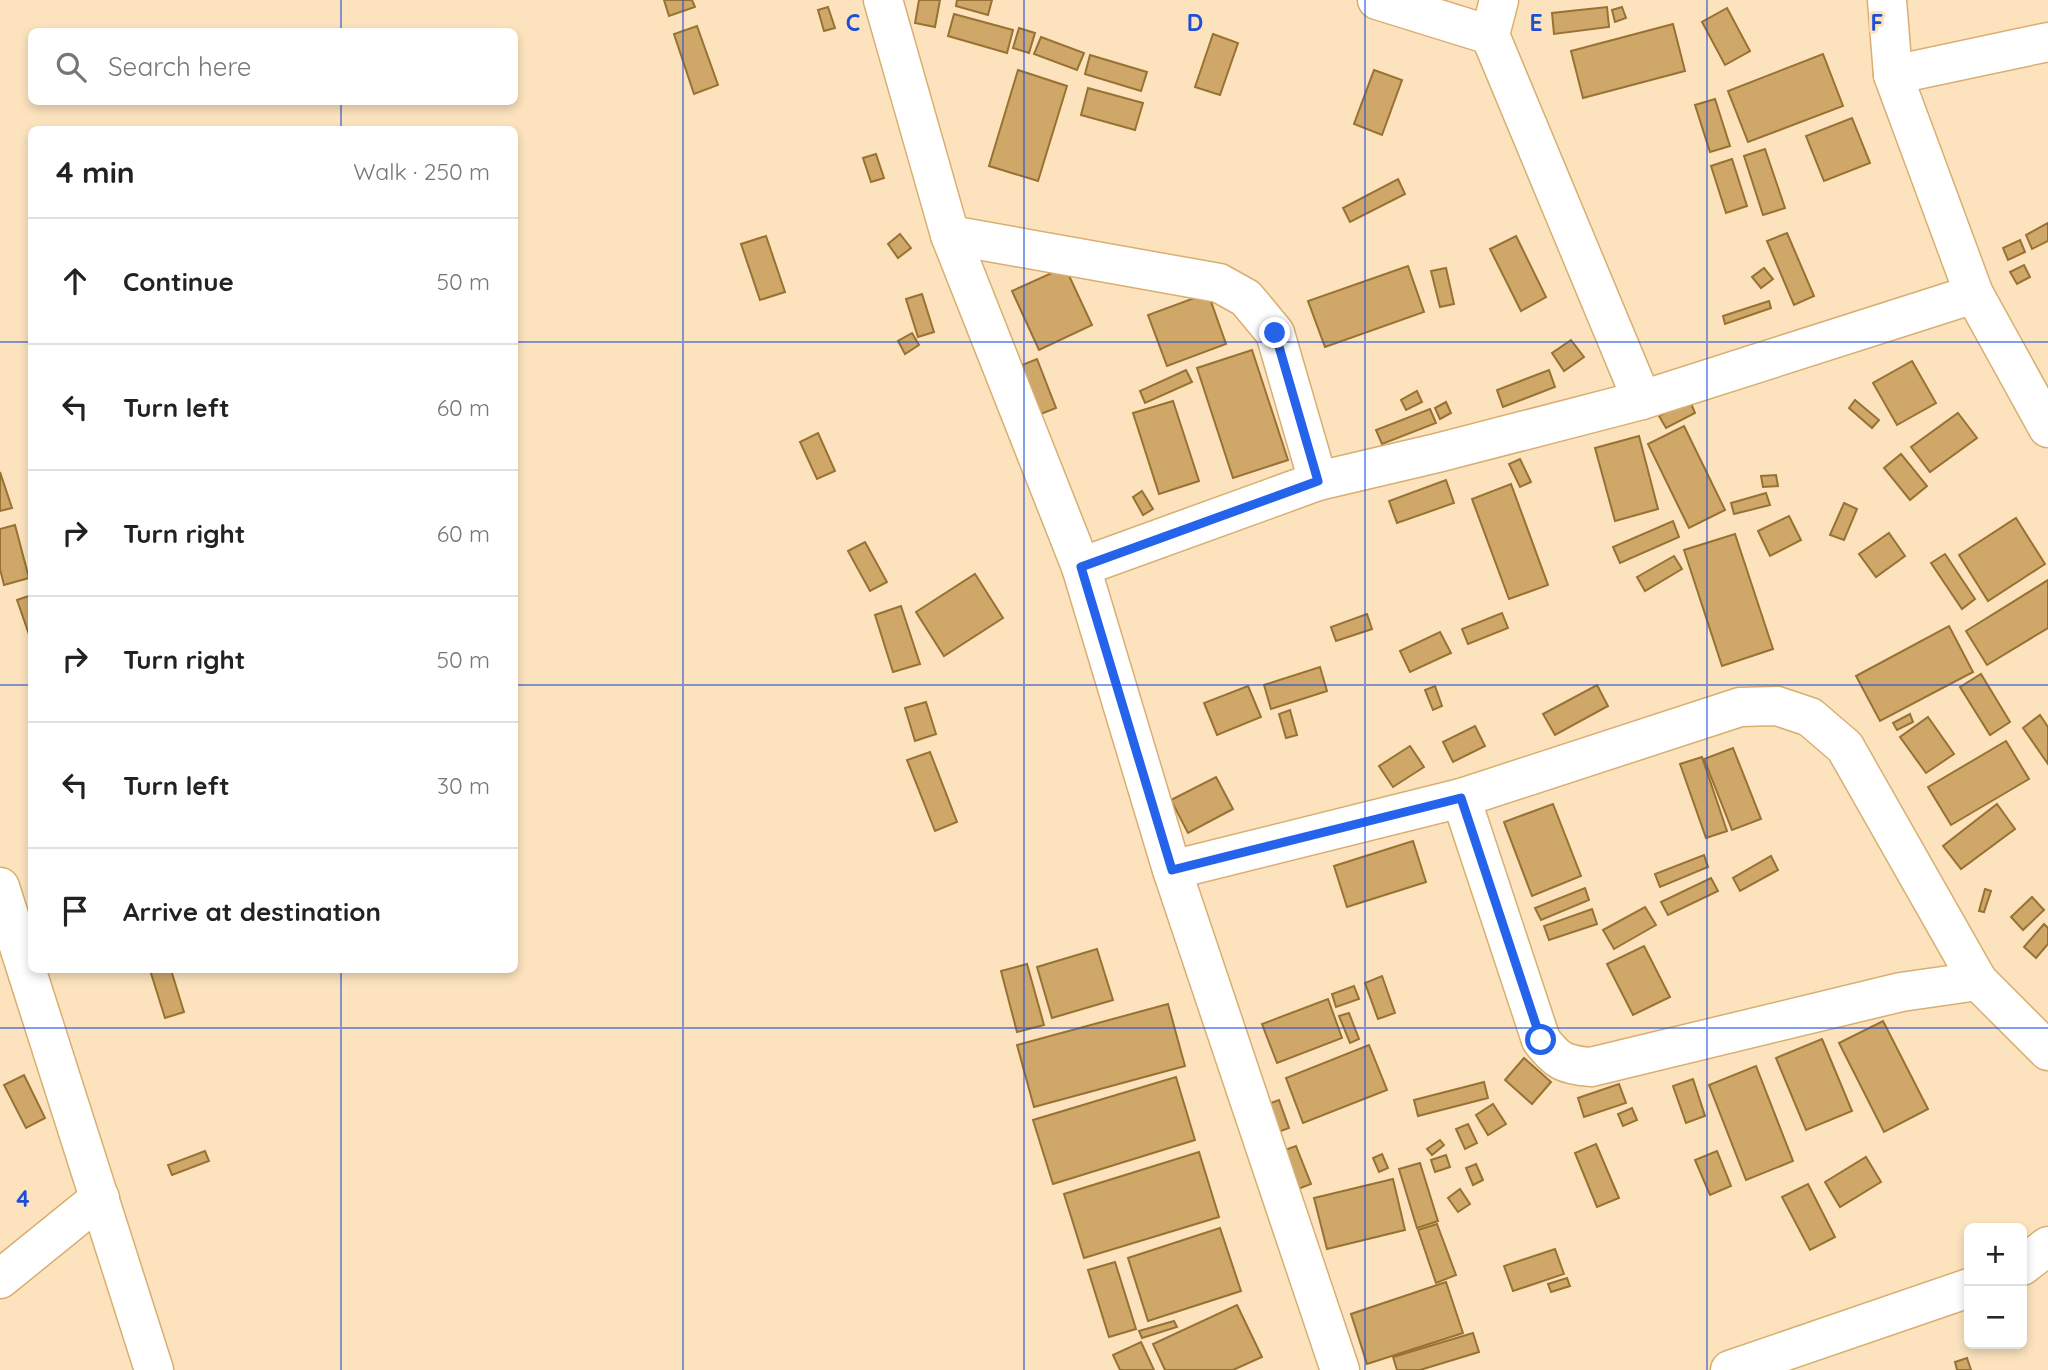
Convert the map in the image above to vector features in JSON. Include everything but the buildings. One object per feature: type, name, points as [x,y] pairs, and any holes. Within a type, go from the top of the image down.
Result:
[{"type":"street","points":[[883,0],[950,235],[1081,567],[1172,870],[1340,1370]]},
{"type":"street","points":[[1377,0],[1495,18],[1642,400]]},
{"type":"street","points":[[1887,0],[1893,75],[1974,294],[2048,428]]},
{"type":"street","points":[[1893,75],[2048,42]]},
{"type":"street","points":[[950,235],[1219,284],[1246,298],[1275,333],[1318,481]]},
{"type":"street","points":[[1081,567],[1318,481],[1642,400],[1974,294]]},
{"type":"street","points":[[1172,870],[1461,798],[1740,707],[1777,706],[1810,717],[1845,747],[1978,981],[2048,1051]]},
{"type":"street","points":[[1461,798],[1541,1040],[1552,1055],[1569,1066],[1591,1067],[1902,992],[1978,981]]},
{"type":"street","points":[[0,887],[154,1370]]},
{"type":"street","points":[[0,1279],[100,1199]]},
{"type":"street","points":[[2027,1262],[2048,1246]]},
{"type":"street","points":[[1730,1370],[1964,1290]]},
{"type":"route","points":[[1275,333],[1318,481],[1081,567],[1172,870],[1461,798],[1541,1040]]}]
